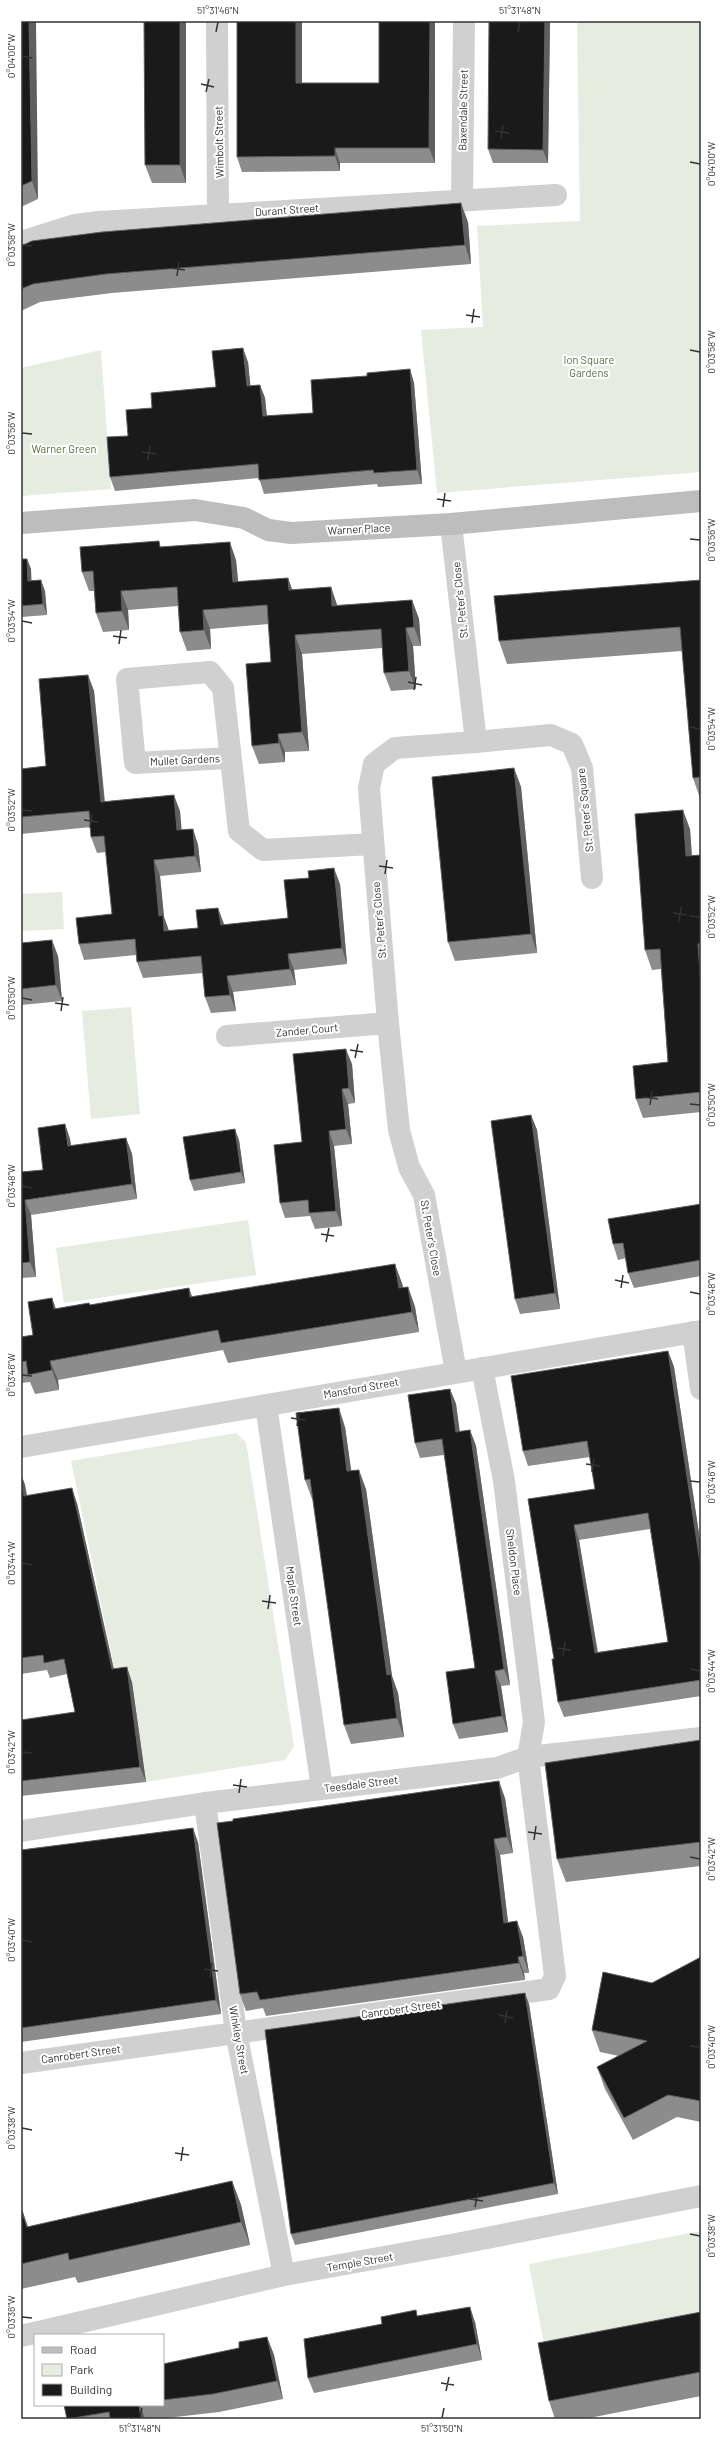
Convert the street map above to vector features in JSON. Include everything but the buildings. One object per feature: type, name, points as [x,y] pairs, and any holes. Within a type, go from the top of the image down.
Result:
[{"type":"main road","name":"Warner Place","points":[[21,523],[195,510],[244,518],[268,530],[291,533],[452,524],[701,501]]},
{"type":"street","name":"Wimbolt Street","points":[[217,21],[218,214]]},
{"type":"street","name":"Baxendale Street","points":[[462,199],[464,21]]},
{"type":"street","name":"Durant Street","points":[[21,242],[75,225],[218,214],[462,199],[556,195]]},
{"type":"street","name":"St. Peter's Close","points":[[452,524],[476,742],[395,748],[374,764],[369,788],[372,844],[399,1130],[410,1167],[424,1195],[456,1372]]},
{"type":"street","name":"Mullet Gardens","points":[[229,758],[135,763],[127,679],[210,672],[223,688],[229,758],[239,831],[263,850],[372,844]]},
{"type":"street","name":"St. Peter's Square","points":[[476,742],[551,735],[572,744],[582,768],[592,878]]},
{"type":"street","name":"Zander Court","points":[[227,1036],[388,1023]]},
{"type":"street","name":"Mansford Street","points":[[21,1447],[266,1404],[697,1332]]},
{"type":"street","points":[[697,1332],[701,1389]]},
{"type":"street","name":"Sheldon Place","points":[[482,1368],[504,1481],[534,1722],[528,1757]]},
{"type":"street","name":"Maple Street","points":[[266,1404],[322,1788]]},
{"type":"street","name":"Teesdale Street","points":[[21,1831],[205,1803],[497,1768],[528,1757],[701,1738]]},
{"type":"street","name":"Canrobert Street","points":[[21,2063],[549,1989],[555,1976],[528,1757]]},
{"type":"street","name":"Winkley Street","points":[[205,1803],[236,2032],[284,2275]]},
{"type":"street","name":"Temple Street","points":[[21,2336],[284,2275],[456,2244],[701,2196]]},
{"type":"green space","name":"Ion Square Gardens","points":[[577,21],[701,21],[701,472],[437,493],[421,330],[483,327],[477,226],[580,221]]},
{"type":"green space","name":"Warner Green","points":[[101,350],[111,489],[21,496],[21,368]]},
{"type":"green space","points":[[62,892],[64,929],[21,931],[21,894]]},
{"type":"green space","points":[[131,1007],[140,1114],[91,1119],[82,1011]]},
{"type":"green space","points":[[248,1220],[256,1275],[64,1303],[56,1248]]},
{"type":"green space","points":[[236,1433],[246,1442],[294,1746],[285,1760],[146,1782],[132,1679],[117,1681],[71,1461]]},
{"type":"green space","points":[[701,2231],[701,2313],[544,2344],[529,2264]]}]
